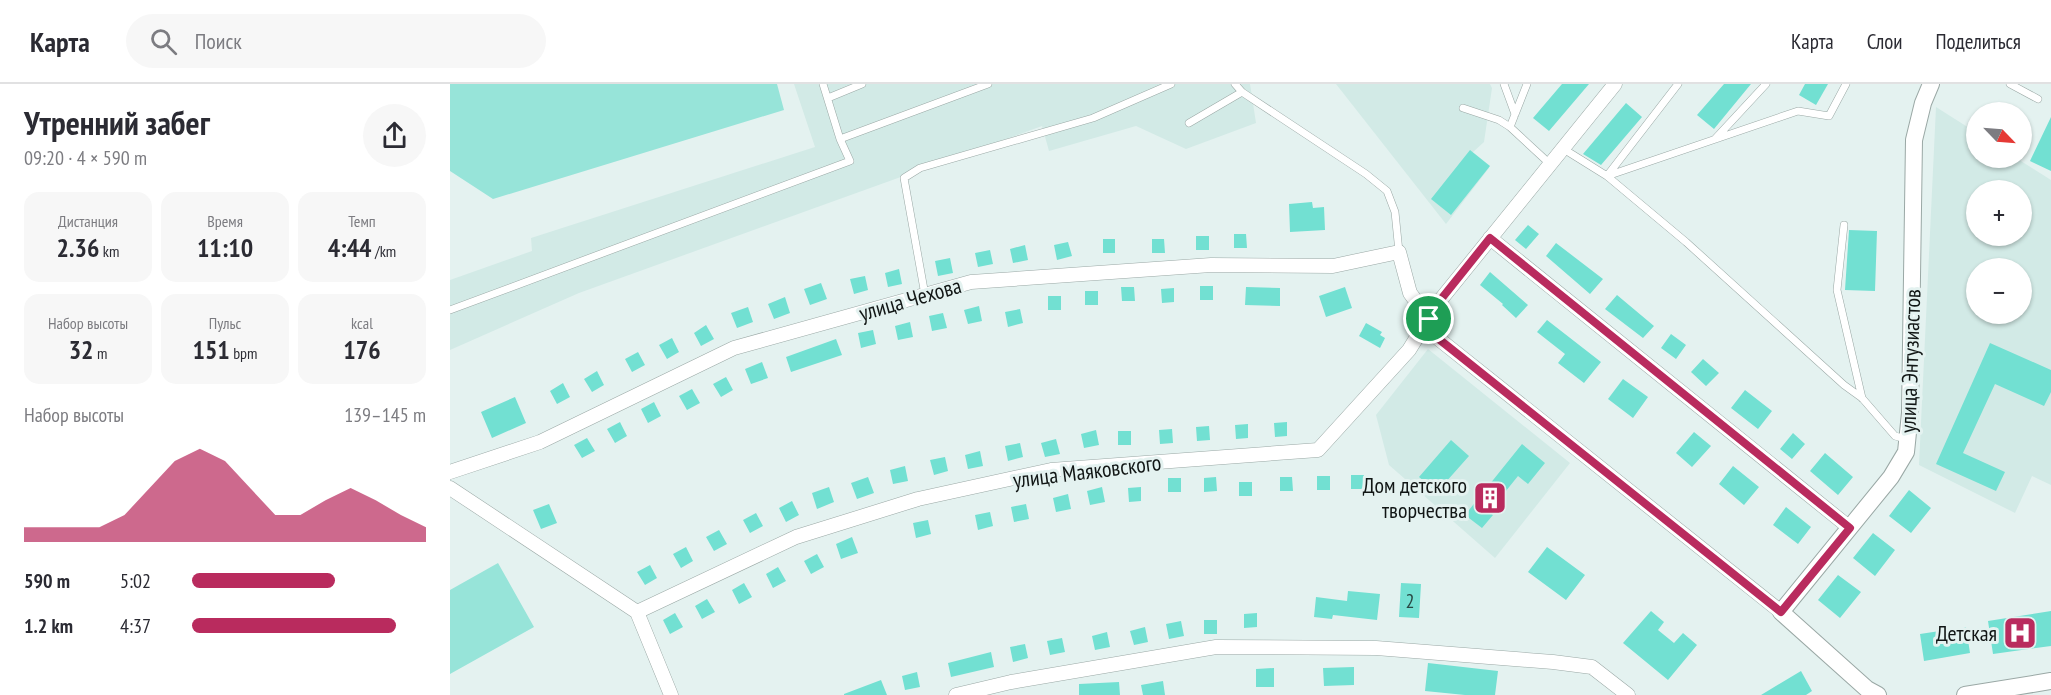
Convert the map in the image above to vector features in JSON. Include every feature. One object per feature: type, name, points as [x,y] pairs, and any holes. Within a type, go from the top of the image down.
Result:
[{"type":"street","name":"улица Маяковского","points":[[637,612],[796,537],[918,499],[1051,470],[1318,450],[1409,350],[1438,303],[1615,84]]},
{"type":"street","name":"улица Энтузиастов","points":[[1781,612],[1891,477],[1906,452],[1914,140],[1923,103],[1931,84]]},
{"type":"street","points":[[1490,238],[1850,528]]},
{"type":"street","name":"улица Чехова","points":[[450,472],[540,442],[734,348],[971,282],[1211,265],[1333,266],[1400,252]]},
{"type":"street","points":[[1400,252],[1410,293],[1429,319],[1435,336],[1781,612],[1867,689],[1878,695]]},
{"type":"street","points":[[450,489],[637,612],[671,695]]},
{"type":"street","points":[[956,695],[1011,682],[1216,647],[1376,648],[1553,662],[1592,667],[1628,695]]},
{"type":"street","points":[[1965,695],[2051,681]]},
{"type":"lane","points":[[450,310],[850,161],[840,139],[823,84]]},
{"type":"lane","points":[[828,98],[862,84]]},
{"type":"lane","points":[[840,139],[988,84]]},
{"type":"lane","points":[[925,295],[904,178],[920,168],[1093,118],[1172,84]]},
{"type":"lane","points":[[1235,84],[1242,93],[1366,174],[1386,191],[1395,212],[1400,252]]},
{"type":"lane","points":[[1504,84],[1515,114]]},
{"type":"lane","points":[[1510,127],[1527,84]]},
{"type":"lane","points":[[1607,176],[1678,84]]},
{"type":"lane","points":[[1714,140],[1766,84]]},
{"type":"lane","points":[[1607,176],[1798,111],[1829,116],[1846,84]]},
{"type":"lane","points":[[2010,84],[2038,99]]},
{"type":"lane","points":[[1189,123],[1242,93]]},
{"type":"lane","points":[[1463,108],[1499,120],[1510,127],[1550,164]]},
{"type":"lane","points":[[1562,148],[1607,176],[1686,242],[1844,386],[1862,399],[1895,436],[1908,440]]},
{"type":"lane","points":[[1844,225],[1837,290],[1862,399]]},
{"type":"shaded area","points":[[794,84],[1250,84],[1256,123],[1186,149],[1136,126],[1049,151],[1042,126],[579,293],[450,350],[450,280],[532,251],[531,238],[815,147]]},
{"type":"shaded area","points":[[1336,84],[1490,84],[1492,88],[1484,142],[1472,153],[1489,168],[1446,224]]},
{"type":"shaded area","points":[[1936,107],[1966,126],[1966,168],[2032,168],[2051,180],[2051,485],[2032,476],[2015,513],[1919,465]]},
{"type":"shaded area","points":[[1428,349],[1570,463],[1495,558],[1389,465],[1376,415]]},
{"type":"green space","points":[[450,84],[777,84],[784,110],[493,199],[450,171]]},
{"type":"green space","points":[[498,563],[534,627],[450,674],[450,590]]},
{"type":"building","points":[[1562,84],[1589,84],[1549,131],[1533,118]]},
{"type":"building","points":[[1724,84],[1751,84],[1714,129],[1697,115]]},
{"type":"building","points":[[1805,84],[1828,84],[1816,105],[1799,95]]},
{"type":"building","points":[[1626,103],[1642,117],[1601,165],[1583,154]]},
{"type":"building","points":[[2051,117],[2051,171],[2032,162],[2032,157]]},
{"type":"building","points":[[1470,150],[1490,166],[1451,215],[1431,199]]},
{"type":"building","points":[[1312,202],[1313,208],[1324,207],[1325,230],[1290,232],[1289,204]]},
{"type":"building","points":[[1528,225],[1539,234],[1526,249],[1515,240]]},
{"type":"building","points":[[1849,230],[1877,231],[1875,291],[1845,290]]},
{"type":"building","points":[[1234,234],[1246,234],[1247,248],[1234,248]]},
{"type":"building","points":[[1196,236],[1209,236],[1209,250],[1196,250]]},
{"type":"building","points":[[1103,239],[1115,239],[1115,253],[1103,253]]},
{"type":"building","points":[[1152,239],[1164,239],[1165,253],[1152,253]]},
{"type":"building","points":[[1068,242],[1072,256],[1057,260],[1054,245]]},
{"type":"building","points":[[1556,243],[1603,279],[1590,294],[1546,256]]},
{"type":"building","points":[[1025,245],[1028,260],[1013,263],[1010,249]]},
{"type":"building","points":[[990,250],[993,264],[978,267],[975,253]]},
{"type":"building","points":[[950,258],[953,273],[938,276],[935,261]]},
{"type":"building","points":[[899,269],[902,284],[888,287],[885,273]]},
{"type":"building","points":[[1490,272],[1528,305],[1516,318],[1480,285]]},
{"type":"building","points":[[865,276],[868,290],[854,294],[850,279]]},
{"type":"building","points":[[821,283],[827,299],[810,305],[804,289]]},
{"type":"building","points":[[1200,286],[1213,286],[1213,300],[1200,300]]},
{"type":"building","points":[[1121,287],[1134,287],[1135,301],[1122,301]]},
{"type":"building","points":[[1246,287],[1280,288],[1280,306],[1245,305]]},
{"type":"building","points":[[1345,287],[1352,308],[1326,317],[1319,296]]},
{"type":"building","points":[[1174,288],[1174,302],[1162,303],[1161,289]]},
{"type":"building","points":[[1085,291],[1098,291],[1098,305],[1085,305]]},
{"type":"building","points":[[1617,295],[1654,326],[1643,338],[1605,309]]},
{"type":"building","points":[[1048,296],[1061,296],[1061,310],[1048,310]]},
{"type":"building","points":[[785,297],[790,313],[774,319],[768,304]]},
{"type":"building","points":[[979,306],[982,321],[968,324],[964,310]]},
{"type":"building","points":[[748,307],[753,322],[737,328],[731,313]]},
{"type":"building","points":[[1020,309],[1023,323],[1008,327],[1005,312]]},
{"type":"building","points":[[943,313],[947,328],[932,331],[929,316]]},
{"type":"building","points":[[1547,320],[1601,362],[1584,383],[1558,363],[1565,354],[1537,332]]},
{"type":"building","points":[[910,322],[913,337],[898,340],[895,326]]},
{"type":"building","points":[[1366,323],[1382,332],[1380,335],[1385,338],[1380,348],[1359,336]]},
{"type":"building","points":[[706,325],[714,339],[701,346],[694,333]]},
{"type":"building","points":[[873,330],[876,344],[861,348],[858,333]]},
{"type":"building","points":[[1671,334],[1686,345],[1676,359],[1661,348]]},
{"type":"building","points":[[672,338],[679,352],[667,359],[659,345]]},
{"type":"building","points":[[836,339],[842,355],[791,372],[786,357]]},
{"type":"building","points":[[1990,343],[2051,370],[2051,392],[2044,406],[1995,384],[1963,453],[2005,472],[1996,491],[1936,464]]},
{"type":"building","points":[[638,352],[645,365],[632,372],[625,359]]},
{"type":"building","points":[[1703,359],[1719,373],[1706,386],[1691,372]]},
{"type":"building","points":[[762,362],[768,378],[751,384],[745,369]]},
{"type":"building","points":[[597,371],[604,385],[592,392],[584,379]]},
{"type":"building","points":[[726,377],[733,390],[721,397],[713,384]]},
{"type":"building","points":[[1623,379],[1648,397],[1633,418],[1608,399]]},
{"type":"building","points":[[563,383],[570,397],[557,404],[550,391]]},
{"type":"building","points":[[692,389],[700,403],[687,410],[679,396]]},
{"type":"building","points":[[1745,390],[1772,411],[1758,429],[1731,408]]},
{"type":"building","points":[[515,397],[526,423],[492,438],[481,412]]},
{"type":"building","points":[[654,402],[661,416],[648,423],[641,409]]},
{"type":"building","points":[[620,422],[627,436],[615,443],[607,429]]},
{"type":"building","points":[[1287,422],[1287,436],[1275,437],[1274,423]]},
{"type":"building","points":[[1248,424],[1248,438],[1236,439],[1235,425]]},
{"type":"building","points":[[1209,426],[1210,440],[1197,441],[1196,427]]},
{"type":"building","points":[[1172,429],[1173,443],[1160,444],[1159,430]]},
{"type":"building","points":[[1096,430],[1099,445],[1084,448],[1081,434]]},
{"type":"building","points":[[1118,431],[1131,431],[1131,445],[1118,445]]},
{"type":"building","points":[[1694,432],[1711,446],[1692,467],[1676,453]]},
{"type":"building","points":[[1793,433],[1805,444],[1792,459],[1780,449]]},
{"type":"building","points":[[587,438],[595,451],[582,458],[574,445]]},
{"type":"building","points":[[1056,439],[1060,454],[1045,457],[1041,443]]},
{"type":"building","points":[[1451,440],[1469,456],[1437,492],[1419,477]]},
{"type":"building","points":[[1020,443],[1023,457],[1008,461],[1005,446]]},
{"type":"building","name":"Дом детского творчества","points":[[1522,444],[1545,463],[1528,484],[1518,476],[1489,512],[1493,515],[1482,528],[1465,515]]},
{"type":"building","points":[[980,451],[983,466],[968,469],[965,455]]},
{"type":"building","points":[[1825,453],[1853,477],[1838,495],[1810,471]]},
{"type":"building","points":[[945,457],[948,471],[934,475],[930,460]]},
{"type":"building","points":[[905,466],[908,481],[893,484],[890,470]]},
{"type":"building","points":[[1733,466],[1759,487],[1744,505],[1719,484]]},
{"type":"building","points":[[1351,475],[1364,475],[1364,489],[1351,489]]},
{"type":"building","points":[[1317,476],[1330,476],[1330,490],[1317,490]]},
{"type":"building","points":[[868,477],[874,493],[857,499],[851,483]]},
{"type":"building","points":[[1216,477],[1217,491],[1204,492],[1204,478]]},
{"type":"building","points":[[1280,477],[1292,477],[1293,491],[1280,491]]},
{"type":"building","points":[[1168,478],[1181,478],[1181,492],[1168,492]]},
{"type":"building","points":[[1239,482],[1252,482],[1252,496],[1239,496]]},
{"type":"building","points":[[829,487],[834,502],[817,509],[812,493]]},
{"type":"building","points":[[1102,487],[1105,502],[1090,505],[1087,491]]},
{"type":"building","points":[[1141,487],[1141,501],[1129,502],[1128,488]]},
{"type":"building","points":[[1909,490],[1931,508],[1911,533],[1889,516]]},
{"type":"building","points":[[1068,494],[1071,509],[1056,512],[1053,498]]},
{"type":"building","points":[[792,501],[799,515],[786,522],[779,508]]},
{"type":"building","points":[[549,504],[557,523],[541,529],[533,510]]},
{"type":"building","points":[[1026,504],[1029,519],[1014,522],[1011,507]]},
{"type":"building","points":[[1786,507],[1811,527],[1798,544],[1773,525]]},
{"type":"building","points":[[990,512],[993,526],[978,530],[975,515]]},
{"type":"building","points":[[756,513],[763,526],[750,533],[743,520]]},
{"type":"building","points":[[928,520],[931,534],[916,538],[913,523]]},
{"type":"building","points":[[719,530],[727,544],[714,551],[706,537]]},
{"type":"building","points":[[1873,533],[1895,550],[1875,576],[1853,558]]},
{"type":"building","points":[[852,537],[858,553],[841,559],[836,544]]},
{"type":"building","points":[[686,547],[693,561],[681,568],[673,554]]},
{"type":"building","points":[[1547,547],[1585,575],[1566,600],[1528,572]]},
{"type":"building","points":[[817,554],[824,567],[811,574],[804,561]]},
{"type":"building","points":[[650,565],[657,578],[645,585],[637,572]]},
{"type":"building","points":[[778,567],[786,581],[773,588],[766,574]]},
{"type":"building","points":[[1838,575],[1861,592],[1840,618],[1818,600]]},
{"type":"building","points":[[744,583],[752,597],[739,604],[732,590]]},
{"type":"building","points":[[1401,583],[1421,584],[1419,618],[1399,617]]},
{"type":"building","points":[[1348,591],[1380,594],[1377,620],[1333,615],[1332,619],[1314,617],[1316,597],[1347,601]]},
{"type":"building","points":[[707,599],[715,612],[702,619],[695,606]]},
{"type":"building","points":[[1651,611],[1664,622],[1658,630],[1674,643],[1683,633],[1697,645],[1668,680],[1623,643]]},
{"type":"building","name":"Детская","points":[[2051,611],[2051,646],[1993,654],[1988,621]]},
{"type":"building","points":[[675,613],[683,627],[670,634],[663,620]]},
{"type":"building","points":[[1257,613],[1257,627],[1244,628],[1244,614]]},
{"type":"building","points":[[1204,620],[1217,620],[1217,634],[1204,634]]},
{"type":"building","points":[[1181,621],[1184,636],[1169,639],[1166,624]]},
{"type":"building","points":[[1145,627],[1148,642],[1134,645],[1130,631]]},
{"type":"building","points":[[1966,627],[1970,653],[1924,661],[1920,634]]},
{"type":"building","points":[[1107,632],[1110,647],[1095,650],[1092,636]]},
{"type":"building","points":[[1062,638],[1065,652],[1050,655],[1047,641]]},
{"type":"building","points":[[1025,644],[1028,658],[1013,662],[1010,647]]},
{"type":"building","points":[[991,652],[994,667],[951,677],[948,663]]},
{"type":"building","points":[[1428,663],[1498,671],[1495,695],[1425,691]]},
{"type":"building","points":[[1354,667],[1354,685],[1324,686],[1323,668]]},
{"type":"building","points":[[1274,668],[1274,687],[1256,687],[1256,669]]},
{"type":"building","points":[[1801,671],[1812,691],[1806,695],[1761,695]]},
{"type":"building","points":[[917,672],[920,687],[905,690],[902,676]]},
{"type":"building","points":[[881,680],[887,695],[844,695],[844,694]]},
{"type":"building","points":[[1163,681],[1165,695],[1143,695],[1141,685]]},
{"type":"building","points":[[1119,682],[1120,695],[1079,695],[1079,684]]},
{"type":"place","name":"Дом детского творчества","points":[[1490,498]]},
{"type":"place","name":"Детская","points":[[2020,633]]},
{"type":"route","points":[[1490,238],[1850,528],[1781,612],[1435,336],[1429,319],[1438,303],[1490,238]]}]
